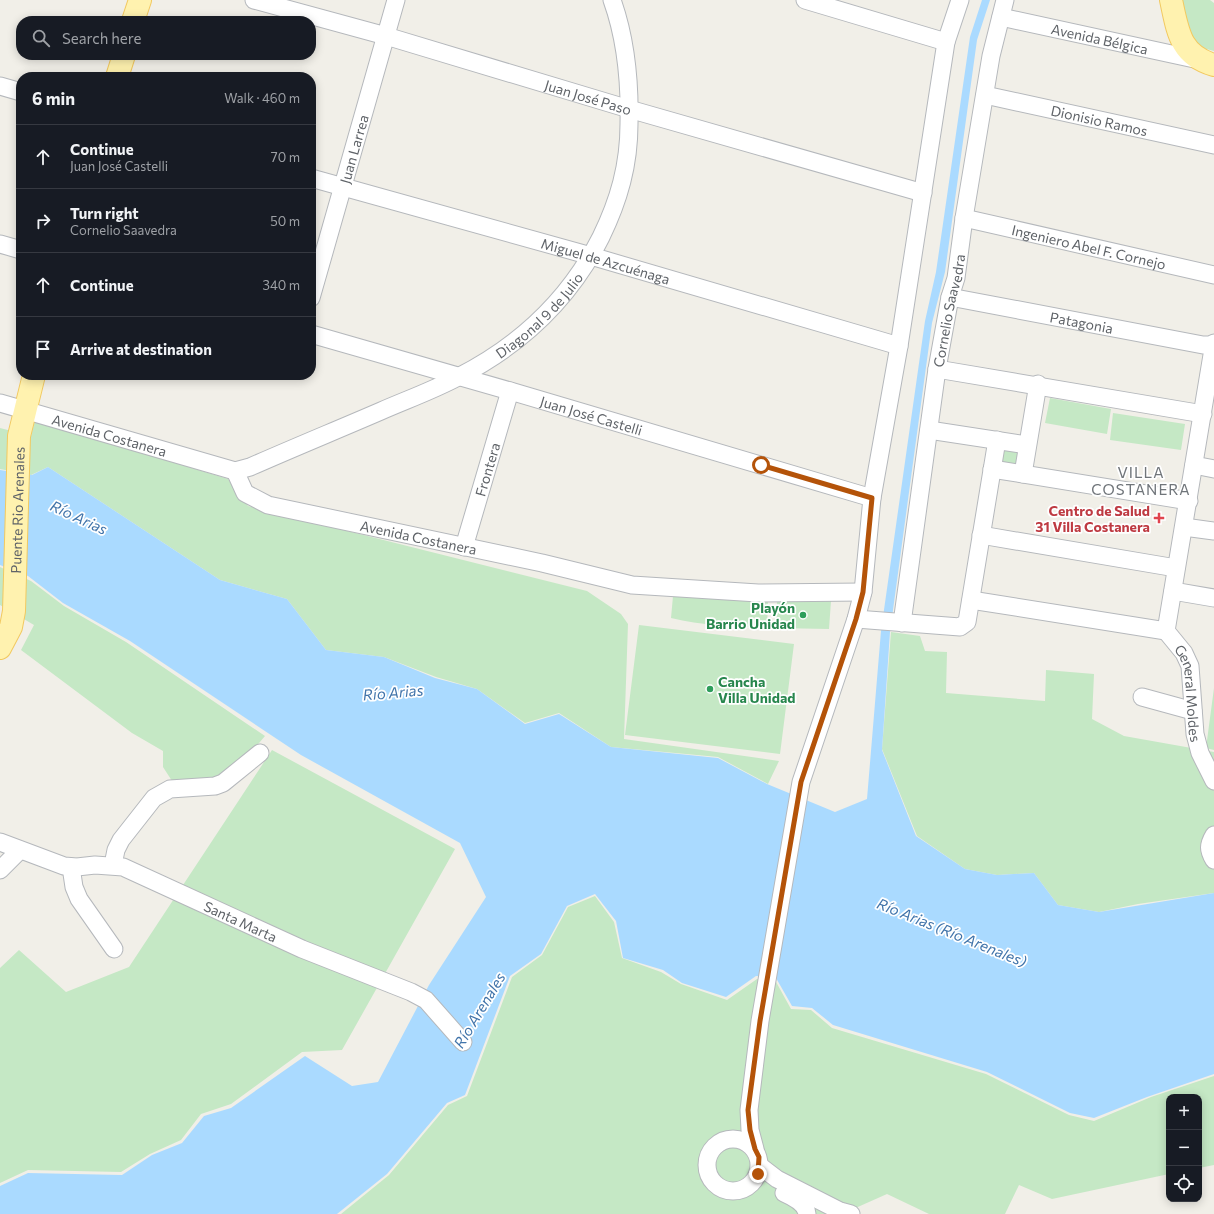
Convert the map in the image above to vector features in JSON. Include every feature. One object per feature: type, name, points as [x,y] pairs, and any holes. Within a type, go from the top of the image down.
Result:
[{"type":"main road","points":[[135,16],[140,0]]},
{"type":"main road","points":[[1168,5],[1185,47],[1207,63]]},
{"type":"main road","points":[[119,72],[122,60]]},
{"type":"main road","name":"Puente Rio Arenales","points":[[0,648],[11,627],[14,610],[19,436],[33,380]]},
{"type":"street","name":"Juan José Paso","points":[[254,0],[313,16]]},
{"type":"street","name":"Juan Larrea","points":[[316,281],[396,0]]},
{"type":"street","name":"Diagonal 9 de Julio","points":[[235,471],[250,467],[458,377],[508,346],[535,326],[566,293],[591,256],[605,228],[620,192],[629,150],[629,109],[623,39],[612,0]]},
{"type":"street","points":[[804,0],[946,42]]},
{"type":"street","points":[[748,1110],[737,1127],[715,1146],[708,1159],[708,1174],[712,1181],[721,1189],[733,1192],[744,1189],[754,1182],[760,1166],[759,1157],[755,1149],[750,1130],[748,1110],[760,1021],[801,782],[856,619],[863,592],[872,498],[900,346],[946,42],[960,0]]},
{"type":"street","name":"Cornelio Saavedra","points":[[902,623],[937,369],[950,297],[956,278],[964,218],[985,95],[1005,0]]},
{"type":"street","name":"Juan José Paso","points":[[316,17],[386,36],[629,109],[923,193]]},
{"type":"street","name":"Avenida Bélgica","points":[[1001,17],[1207,63]]},
{"type":"street","points":[[0,86],[16,91]]},
{"type":"street","name":"Dionisio Ramos","points":[[985,95],[1214,145]]},
{"type":"street","name":"Miguel de Azcuénaga","points":[[316,180],[591,256],[900,346]]},
{"type":"street","name":"Ingeniero Abel F. Cornejo","points":[[964,218],[1214,275]]},
{"type":"street","points":[[0,244],[16,249]]},
{"type":"street","name":"Patagonia","points":[[950,297],[1203,345],[1214,345]]},
{"type":"street","name":"Juan José Castelli","points":[[316,335],[872,498]]},
{"type":"street","points":[[971,600],[1166,631],[1194,465],[1207,409],[1214,345]]},
{"type":"street","points":[[937,369],[1207,409]]},
{"type":"street","points":[[1023,474],[1038,384]]},
{"type":"street","name":"Frontera","points":[[464,547],[510,391]]},
{"type":"street","name":"Avenida Costanera","points":[[0,403],[235,471],[245,494],[268,505],[632,585],[758,593],[863,592]]},
{"type":"street","points":[[929,430],[1027,445]]},
{"type":"street","points":[[856,619],[960,627],[967,622],[997,440]]},
{"type":"street","points":[[1194,465],[1214,469]]},
{"type":"street","points":[[992,469],[1189,501]]},
{"type":"street","points":[[1184,527],[1214,532]]},
{"type":"street","points":[[981,535],[1176,568]]},
{"type":"street","points":[[1173,591],[1214,598]]},
{"type":"street","name":"General Moldes","points":[[1166,631],[1184,653],[1190,666],[1195,734],[1200,753],[1214,781]]},
{"type":"street","points":[[1142,697],[1193,711]]},
{"type":"street","points":[[113,865],[116,850],[121,840],[154,798],[170,789],[215,786],[224,783],[260,753]]},
{"type":"street","points":[[1214,835],[1209,843],[1209,851],[1214,860]]},
{"type":"street","name":"Santa Marta","points":[[0,842],[64,866],[113,865],[123,867],[302,949],[411,992],[426,1000],[463,1042]]},
{"type":"street","points":[[0,870],[20,850]]},
{"type":"street","points":[[71,867],[74,887],[79,899],[114,949]]},
{"type":"street","points":[[722,1141],[740,1140],[748,1143],[755,1149]]},
{"type":"street","points":[[760,1166],[777,1179],[844,1213]]},
{"type":"street","points":[[754,1182],[774,1188],[799,1201],[807,1211],[807,1214]]},
{"type":"green space","points":[[1177,0],[1210,0],[1214,3],[1214,51],[1195,46]]},
{"type":"green space","points":[[1050,398],[1111,409],[1107,434],[1045,423]]},
{"type":"green space","points":[[1113,413],[1185,424],[1181,450],[1110,440]]},
{"type":"green space","points":[[35,420],[228,479],[248,506],[587,591],[621,614],[628,624],[624,739],[779,761],[768,784],[718,757],[611,747],[559,713],[525,723],[477,689],[436,677],[384,657],[326,650],[287,599],[220,580],[48,467],[31,475],[0,469],[0,428],[31,436]]},
{"type":"green space","points":[[1017,447],[1021,466],[1000,465],[997,451]]},
{"type":"green space","points":[[0,567],[31,581],[64,606],[126,642],[265,736],[248,756],[218,780],[174,784],[163,767],[163,751],[132,733],[21,650],[34,625],[0,605]]},
{"type":"green space","points":[[673,596],[768,601],[767,628],[707,624],[671,618]]},
{"type":"green space","name":"Playón Barrio Unidad","points":[[831,601],[829,629],[775,628],[777,602]]},
{"type":"green space","name":"Cancha Villa Unidad","points":[[639,625],[794,644],[780,754],[625,735]]},
{"type":"green space","points":[[891,632],[920,636],[925,651],[947,652],[946,693],[1045,701],[1046,670],[1094,674],[1092,719],[1124,736],[1214,752],[1214,893],[1138,904],[1099,912],[1058,905],[1034,873],[997,875],[965,869],[917,836],[882,749]]},
{"type":"green space","points":[[1214,688],[1214,750],[1206,748]]},
{"type":"green space","points":[[272,750],[455,849],[342,1050],[302,1052],[231,1104],[201,1114],[181,1140],[150,1154],[121,1172],[28,1170],[0,1183],[0,968],[19,950],[66,992],[129,967]]},
{"type":"green space","points":[[595,896],[614,922],[622,958],[661,972],[681,984],[727,1000],[757,979],[775,980],[791,1009],[811,1010],[832,1028],[986,1074],[1069,1115],[1094,1121],[1151,1097],[1214,1076],[1214,1165],[1202,1167],[1202,1094],[1166,1094],[1166,1175],[1052,1199],[1019,1185],[1005,1214],[929,1214],[887,1194],[842,1214],[341,1214],[389,1175],[448,1105],[467,1096],[512,977],[542,955],[568,907]]},
{"type":"water","points":[[982,0],[990,0],[977,40],[945,272],[932,323],[890,632],[882,750],[916,836],[965,869],[997,875],[1034,873],[1058,905],[1099,912],[1214,893],[1214,1074],[1147,1097],[1094,1118],[1070,1113],[987,1072],[833,1025],[812,1008],[792,1006],[776,978],[756,976],[726,997],[682,983],[663,970],[623,958],[616,921],[595,894],[567,906],[541,954],[510,976],[465,1095],[447,1103],[387,1174],[337,1214],[0,1214],[0,1186],[28,1173],[122,1175],[152,1155],[182,1143],[204,1116],[231,1108],[305,1056],[352,1086],[378,1082],[429,985],[486,897],[460,843],[301,755],[130,641],[63,603],[28,576],[0,565],[0,470],[32,475],[48,467],[220,580],[287,599],[326,650],[384,657],[435,678],[477,689],[525,724],[559,714],[611,747],[718,758],[767,784],[835,812],[867,799],[881,631],[925,321],[936,272],[970,37]]},
{"type":"place","name":"Centro de Salud 31 Villa Costanera","points":[[1159,518]]},
{"type":"place","name":"Playón Barrio Unidad","points":[[803,615]]},
{"type":"place","name":"Cancha Villa Unidad","points":[[710,689]]},
{"type":"district","name":"VILLA COSTANERA","points":[[1141,480]]},
{"type":"route","points":[[758,1174],[760,1166],[759,1157],[755,1149],[750,1130],[748,1110],[760,1021],[801,782],[856,619],[863,592],[872,498],[761,465]]},
{"type":"water label","name":"Río Arias","points":[[79,517]]},
{"type":"water label","name":"Río Arias","points":[[393,692]]},
{"type":"water label","name":"Río Arias (Río Arenales)","points":[[952,932]]},
{"type":"water label","name":"Río Arenales","points":[[479,1010]]}]
